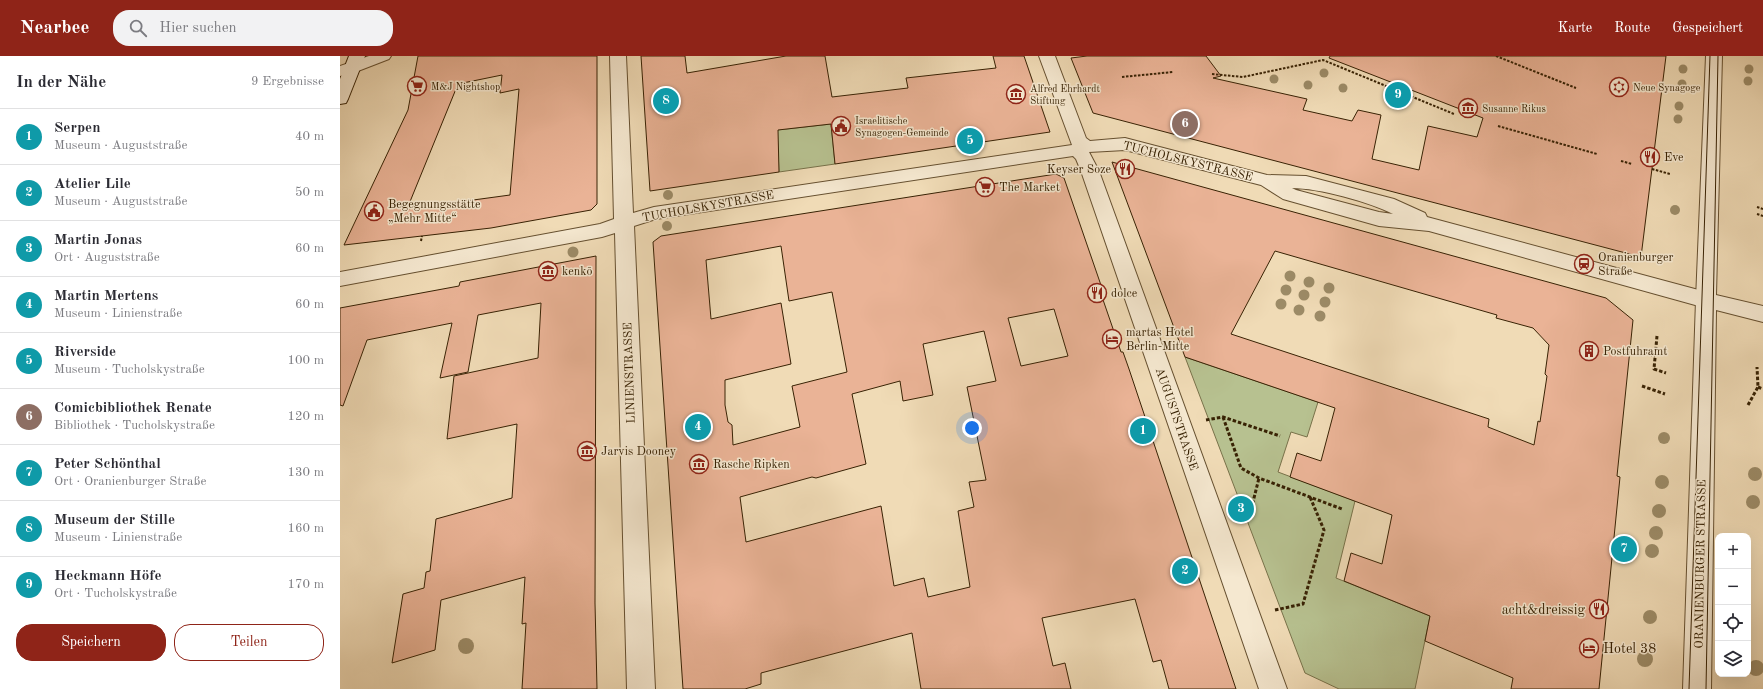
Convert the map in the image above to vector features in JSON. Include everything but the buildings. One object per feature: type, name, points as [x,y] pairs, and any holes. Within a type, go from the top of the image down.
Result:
[{"type":"street","points":[[340,99],[350,65],[383,56]]},
{"type":"street","name":"LINIENSTRASSE","points":[[618,56],[641,689]]},
{"type":"street","name":"AUGUSTSTRASSE","points":[[1047,56],[1090,171],[1273,689]]},
{"type":"street","name":"ORANIENBURGER STRASSE","points":[[1697,689],[1706,300],[1714,56]]},
{"type":"street","name":"TUCHOLSKYSTRASSE","points":[[340,280],[602,230],[646,215],[660,212],[1039,154],[1116,144],[1135,146],[1267,181],[1290,195],[1379,219],[1430,224],[1706,300],[1763,314]]},
{"type":"path","points":[[1496,56],[1576,88]]},
{"type":"path","points":[[1212,74],[1243,77],[1323,60],[1454,114]]},
{"type":"path","points":[[1122,77],[1173,72]]},
{"type":"path","points":[[1498,126],[1597,154]]},
{"type":"path","points":[[1621,161],[1632,164]]},
{"type":"path","points":[[1652,169],[1670,174]]},
{"type":"path","points":[[1757,207],[1763,209]]},
{"type":"path","points":[[1757,214],[1763,216]]},
{"type":"path","points":[[420,241],[422,236]]},
{"type":"path","points":[[1657,336],[1654,369],[1666,373]]},
{"type":"path","points":[[1644,352],[1655,356]]},
{"type":"path","points":[[1748,405],[1758,387],[1757,367]]},
{"type":"path","points":[[1642,386],[1665,394]]},
{"type":"path","points":[[1758,387],[1763,389]]},
{"type":"path","points":[[1205,420],[1223,417],[1280,436]]},
{"type":"path","points":[[1223,417],[1241,468],[1259,478],[1342,509]]},
{"type":"path","points":[[1238,508],[1252,506],[1259,478]]},
{"type":"path","points":[[1275,610],[1303,604],[1324,530],[1310,497]]},
{"type":"green space","points":[[831,124],[835,164],[779,172],[777,130]]},
{"type":"green space","points":[[1185,357],[1318,402],[1307,437],[1291,432],[1278,472],[1355,501],[1336,578],[1430,616],[1415,689],[1339,689],[1305,673]]},
{"type":"tram line","points":[[1689,689],[1710,56]]},
{"type":"tram line","points":[[1706,689],[1718,56]]},
{"type":"place","name":"M&J Nightshop","points":[[417,86]]},
{"type":"place","name":"Neue Synagoge","points":[[1619,87]]},
{"type":"place","name":"Alfred Ehrhardt Stiftung","points":[[1016,94]]},
{"type":"place","name":"Heckmann Höfe","points":[[1398,95]]},
{"type":"place","name":"Museum der Stille","points":[[666,101]]},
{"type":"place","name":"Susanne Rikus","points":[[1468,108]]},
{"type":"place","name":"Comicbibliothek Renate","points":[[1185,124]]},
{"type":"place","name":"Israelitische Synagogen-Gemeinde","points":[[841,126]]},
{"type":"place","name":"Riverside","points":[[970,141]]},
{"type":"place","name":"Eve","points":[[1650,157]]},
{"type":"place","name":"Keyser Soze","points":[[1125,169]]},
{"type":"place","name":"The Market","points":[[985,187]]},
{"type":"place","name":"Begegnungsstätte „Mehr Mitte“","points":[[374,211]]},
{"type":"place","name":"Oranienburger Straße","points":[[1584,264]]},
{"type":"place","name":"kenkō","points":[[548,271]]},
{"type":"place","name":"dolce","points":[[1097,293]]},
{"type":"place","name":"martas Hotel Berlin-Mitte","points":[[1112,339]]},
{"type":"place","name":"Postfuhramt","points":[[1589,351]]},
{"type":"place","name":"Martin Mertens","points":[[698,427]]},
{"type":"place","name":"Serpen","points":[[1143,431]]},
{"type":"place","name":"Jarvis Dooney","points":[[587,451]]},
{"type":"place","name":"Rasche Ripken","points":[[699,464]]},
{"type":"place","name":"Martin Jonas","points":[[1241,509]]},
{"type":"place","name":"Peter Schönthal","points":[[1624,549]]},
{"type":"place","name":"Atelier Lile","points":[[1185,571]]},
{"type":"place","name":"acht&dreissig","points":[[1599,609]]},
{"type":"place","name":"Hotel 38","points":[[1589,648]]}]
